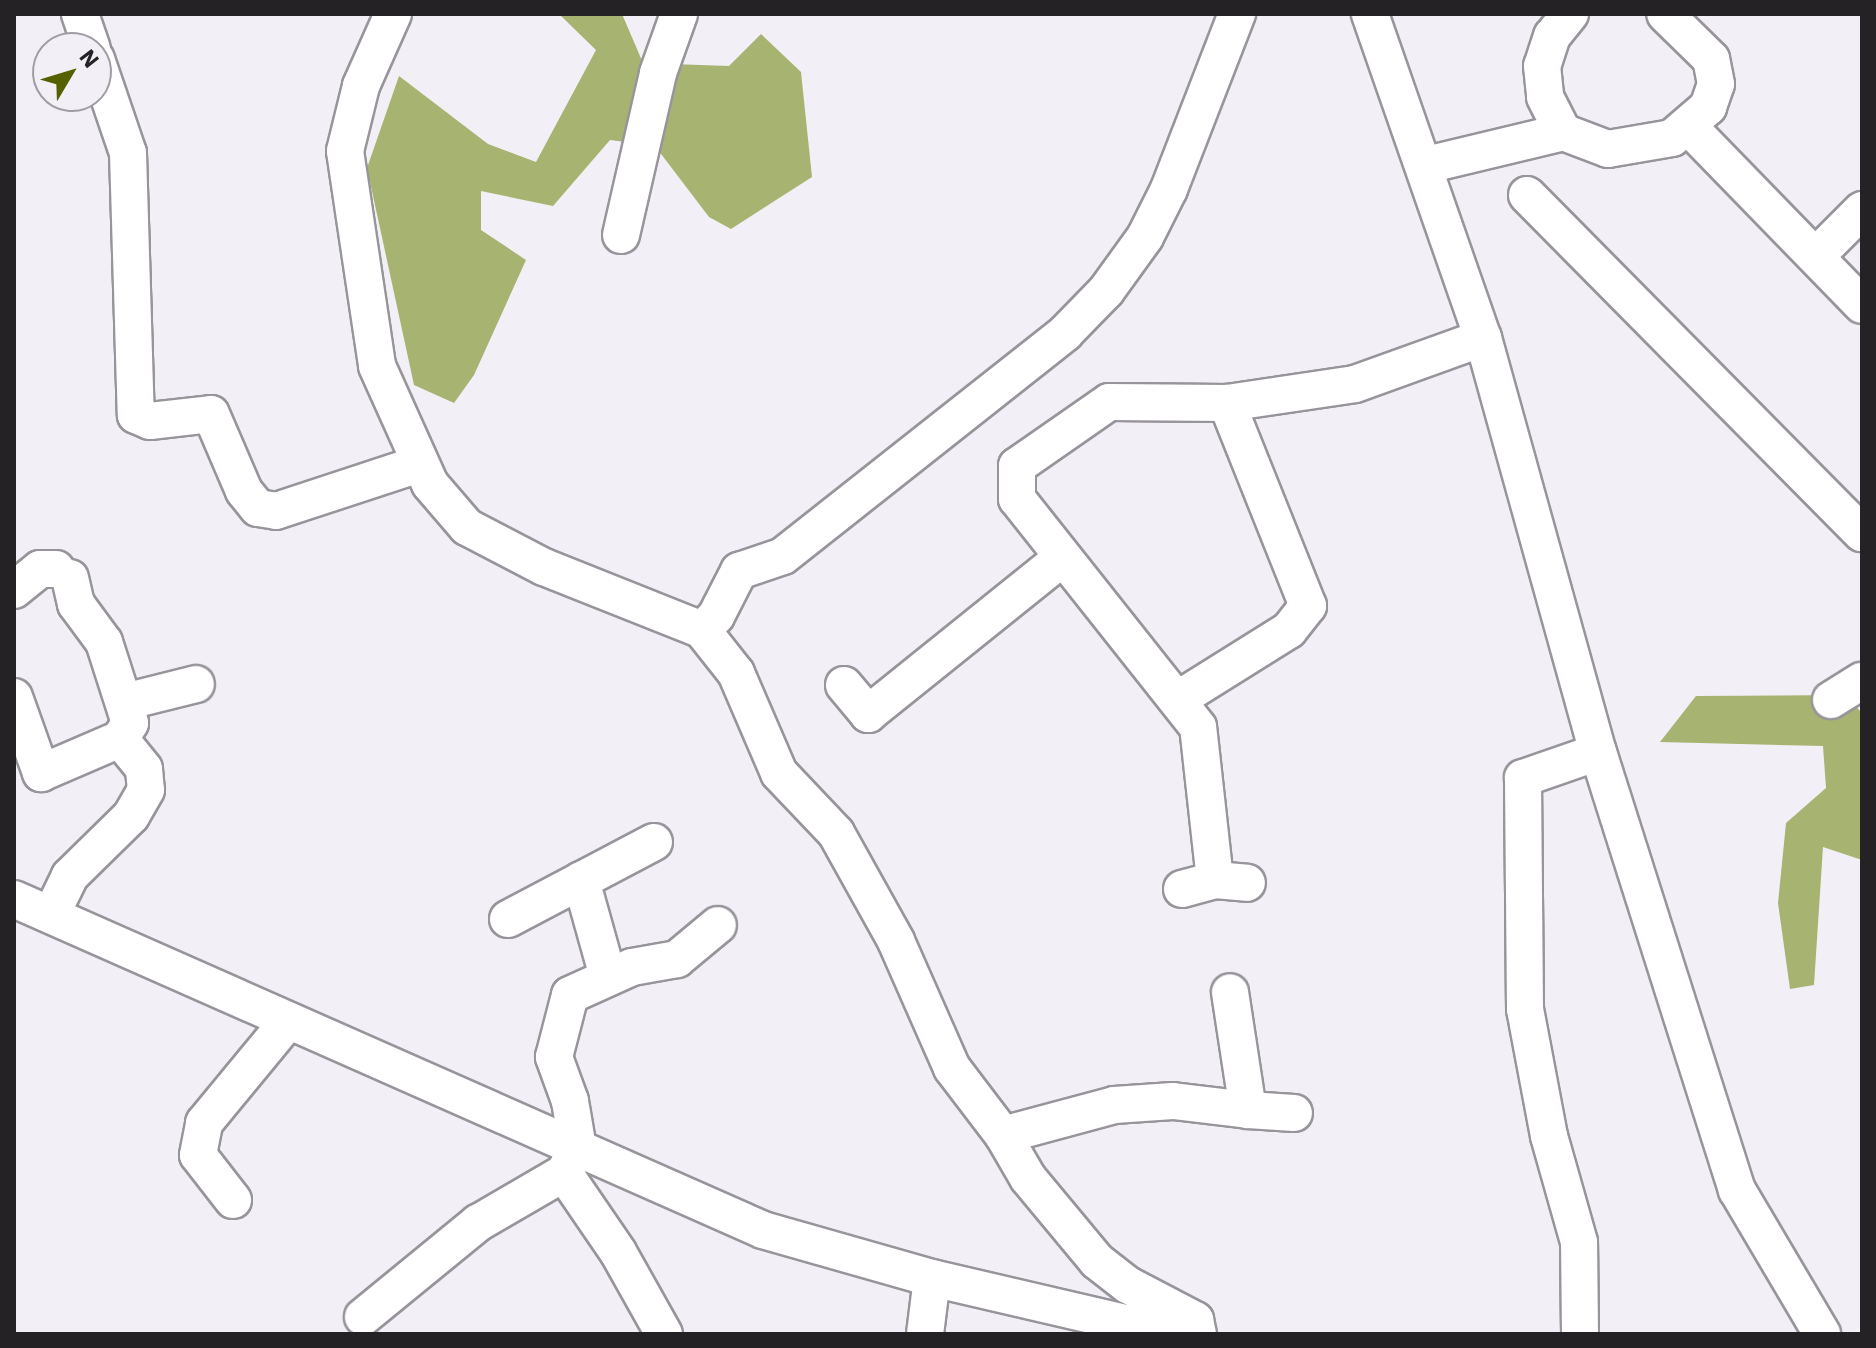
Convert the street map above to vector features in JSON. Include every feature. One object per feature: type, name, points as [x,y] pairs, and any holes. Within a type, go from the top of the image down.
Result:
[{"type":"street","points":[[393,14],[361,86],[345,151],[377,366],[419,464],[467,527],[544,567],[702,630],[736,673],[779,773],[836,833],[896,941],[952,1068],[1003,1135],[1036,1189],[1097,1261],[1128,1285],[1195,1320],[1198,1334]]},
{"type":"street","points":[[621,235],[658,73],[679,14]]},
{"type":"street","points":[[702,630],[716,616],[739,571],[783,556],[1065,333],[1106,291],[1145,237],[1169,189],[1237,14]]},
{"type":"street","points":[[1370,14],[1426,165],[1483,338],[1598,752],[1737,1190],[1822,1334]]},
{"type":"street","points":[[1563,132],[1545,97],[1542,66],[1552,36],[1570,14]]},
{"type":"street","points":[[1426,165],[1563,132],[1608,149],[1672,138],[1689,127],[1708,107],[1716,84],[1711,59],[1665,14]]},
{"type":"street","points":[[112,106],[128,153],[136,415],[150,421],[211,414],[244,491],[258,508],[276,511],[419,464]]},
{"type":"street","points":[[1689,127],[1862,305]]},
{"type":"street","points":[[1527,195],[1862,533]]},
{"type":"street","points":[[1816,256],[1862,210]]},
{"type":"street","points":[[1215,884],[1198,727],[1017,499],[1017,466],[1109,402],[1227,403],[1355,384],[1483,338]]},
{"type":"street","points":[[1177,700],[1289,630],[1308,606],[1227,403]]},
{"type":"street","points":[[844,685],[868,714],[1063,557]]},
{"type":"street","points":[[14,590],[40,569],[63,574],[76,604],[104,642],[130,723],[120,739],[41,773],[14,697]]},
{"type":"street","points":[[1831,700],[1862,681]]},
{"type":"street","points":[[124,702],[196,684]]},
{"type":"street","points":[[51,915],[70,876],[131,816],[146,790],[144,769],[120,739]]},
{"type":"street","points":[[1580,1334],[1579,1242],[1549,1136],[1525,1009],[1523,778],[1598,752]]},
{"type":"street","points":[[508,919],[654,842]]},
{"type":"street","points":[[581,880],[608,977]]},
{"type":"street","points":[[14,899],[288,1021],[571,1161],[763,1230],[932,1278],[1172,1334]]},
{"type":"street","points":[[664,1334],[571,1161],[570,1101],[554,1057],[570,995],[632,967],[677,959],[718,925]]},
{"type":"street","points":[[1230,992],[1248,1110]]},
{"type":"street","points":[[233,1200],[198,1155],[204,1123],[288,1021]]},
{"type":"street","points":[[1003,1135],[1114,1105],[1173,1101],[1294,1113]]},
{"type":"street","points":[[363,1317],[478,1223],[571,1161]]},
{"type":"street","points":[[925,1334],[932,1278]]},
{"type":"green space","points":[[559,14],[622,14],[643,63],[729,66],[761,34],[801,72],[812,177],[731,229],[709,217],[655,146],[610,140],[553,206],[481,191],[481,230],[526,260],[474,375],[454,403],[414,385],[367,168],[399,76],[488,144],[536,162],[596,50]]},
{"type":"green space","points":[[1845,695],[1862,713],[1862,860],[1823,847],[1814,985],[1790,989],[1778,903],[1786,823],[1826,788],[1823,746],[1660,742],[1696,696]]}]
